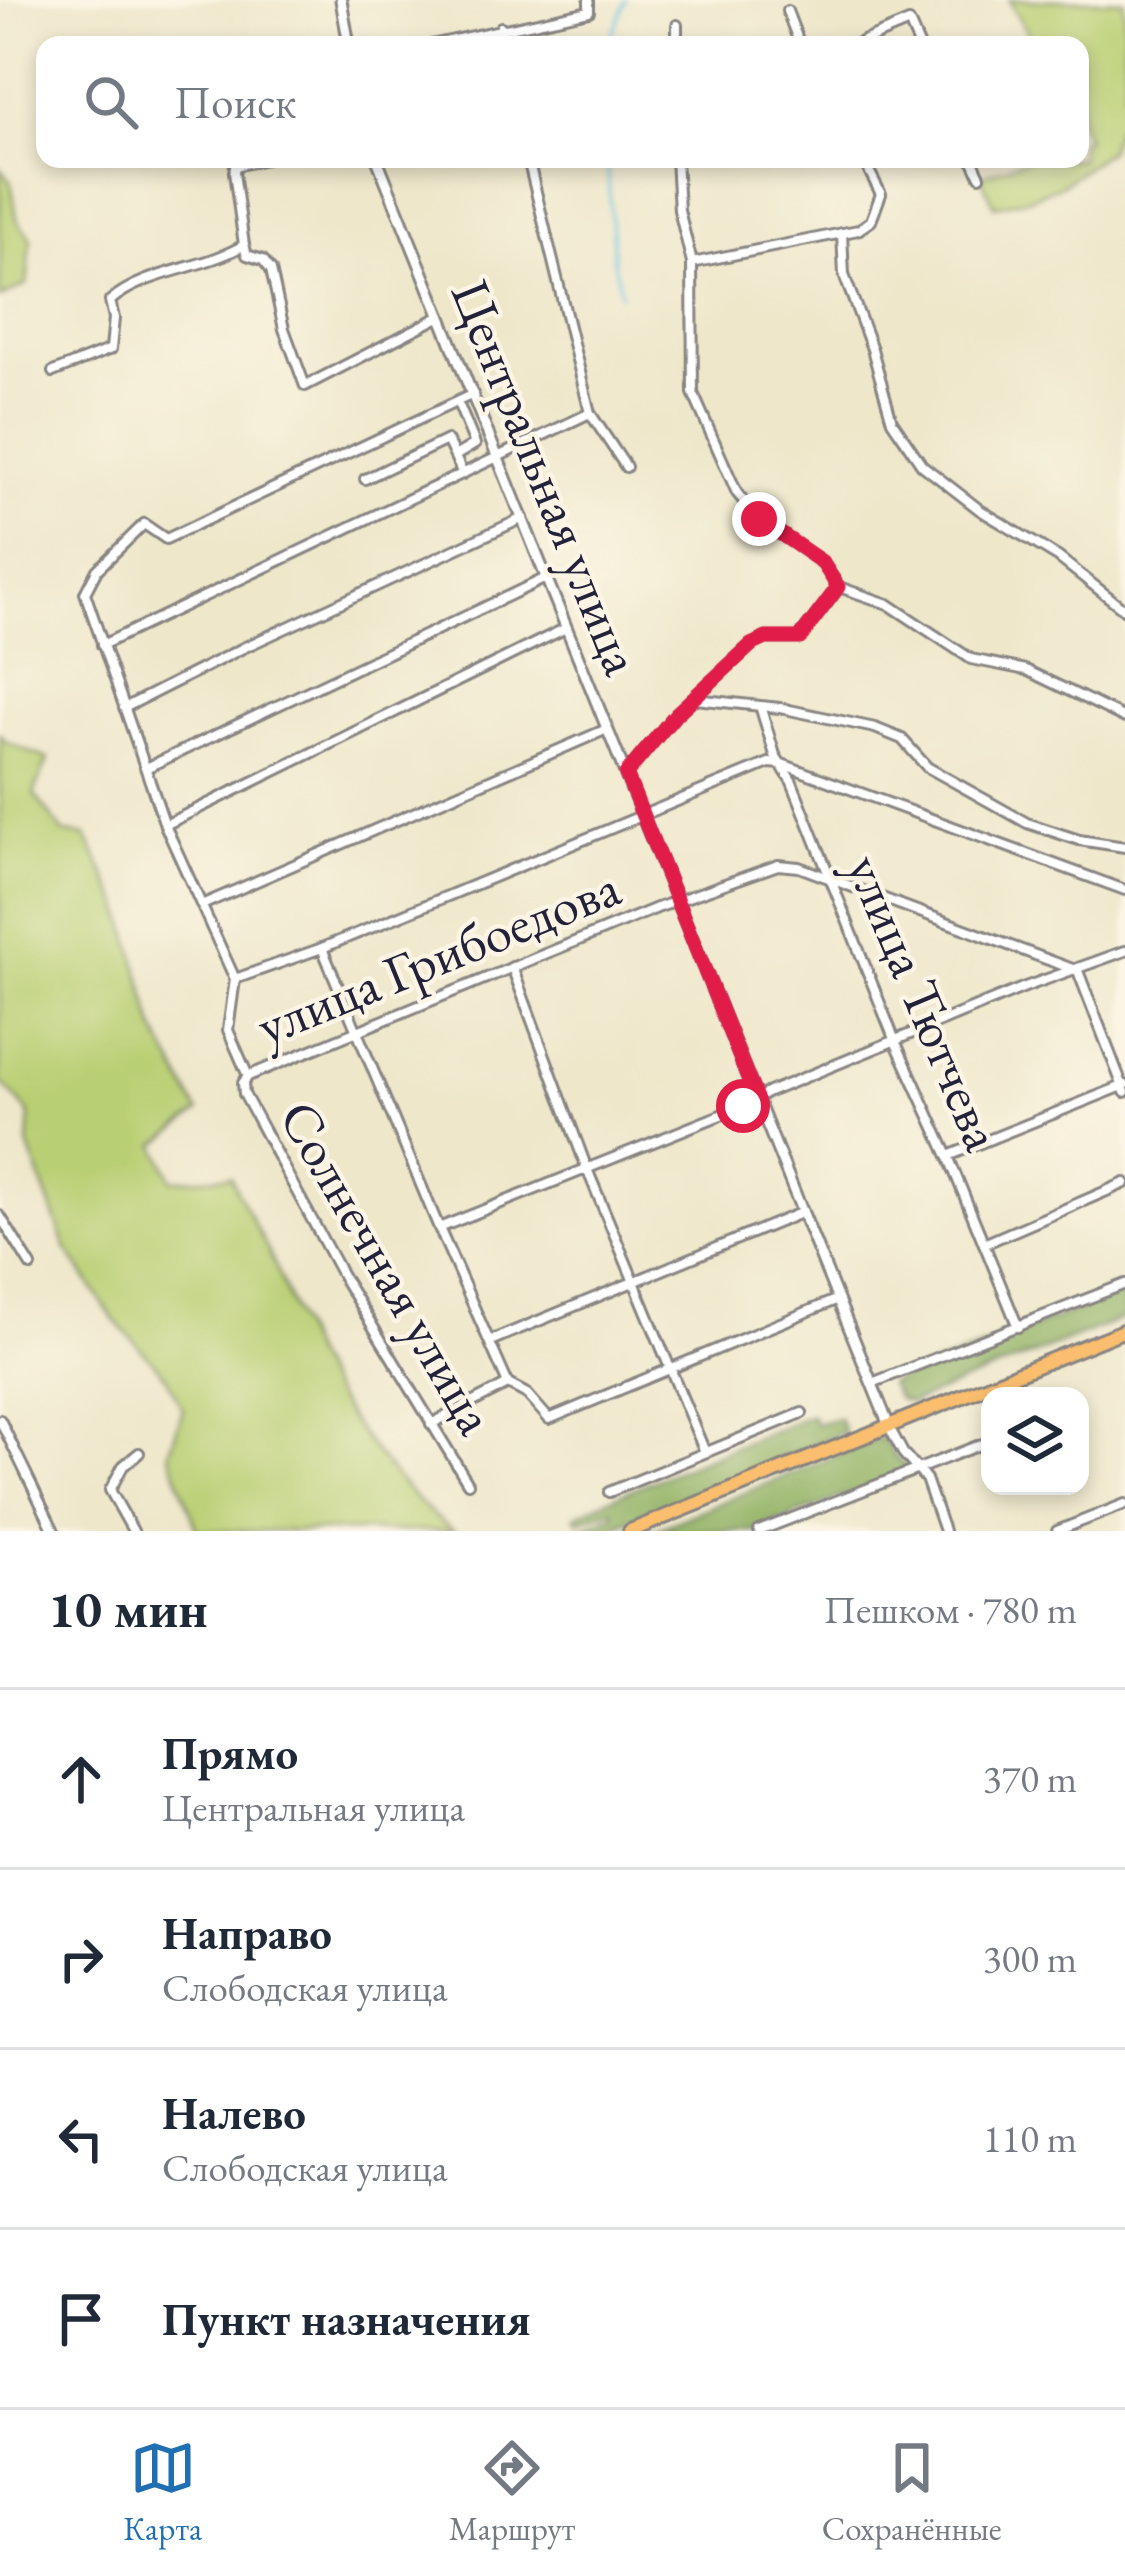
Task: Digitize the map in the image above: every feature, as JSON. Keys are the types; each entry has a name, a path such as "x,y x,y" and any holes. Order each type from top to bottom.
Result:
{"main road":[{"path":"630,1531 1125,1330"}],"street":[{"path":"341,0 347,36"},
{"path":"466,36 589,11 589,0"},
{"path":"787,10 797,36"},
{"path":"876,36 909,22 915,36"},
{"path":"676,36 677,26"},
{"path":"501,27 503,36"},
{"path":"235,168 247,255 262,260 271,270 284,329 304,386 441,316"},
{"name":"Центральная улица","path":"380,168 889,1426"},
{"path":"530,168 590,412 626,467"},
{"path":"677,168 679,209 692,263 693,393 728,480 759,519 822,562 838,587 888,604 971,658 1026,670 1125,718"},
{"path":"692,263 858,230 871,220 881,194 867,168"},
{"path":"976,168 980,176"},
{"path":"842,233 844,275 892,421 922,465 980,510 1058,557 1125,610"},
{"path":"53,372 111,349 114,318 110,301 124,288 225,256 244,245"},
{"path":"473,394 166,539 144,524 87,586 86,603 146,768 546,578"},
{"path":"454,456 475,444 460,408"},
{"path":"102,644 590,412"},
{"path":"365,479 447,440 464,474"},
{"path":"124,708 523,518"},
{"path":"626,774 693,699 751,645 766,638 800,638 838,587"},
{"path":"165,824 566,628"},
{"path":"693,699 780,708 875,728 902,739 927,767 1027,824 1078,840 1125,847"},
{"name":"улица Тютчева","path":"761,709 775,755 1018,1327"},
{"path":"205,904 607,729"},
{"path":"236,979 769,764 782,764 1125,890"},
{"name":"Солнечная улица","path":"146,768 186,876 205,904 236,979 229,1030 248,1076 244,1094 368,1320 468,1483"},
{"name":"улица Грибоедова","path":"248,1076 768,867 800,867 1078,971"},
{"path":"322,948 508,1384 526,1394 549,1419 838,1299"},
{"path":"439,1228 1041,981 1125,951"},
{"path":"512,968 587,1169 705,1452"},
{"path":"948,1156 1124,1088 1078,971"},
{"path":"984,1244 1125,1184"},
{"path":"490,1341 802,1212"},
{"path":"0,1216 31,1265"},
{"path":"872,1383 1125,1284"},
{"path":"431,1424 508,1384"},
{"path":"609,1492 802,1413"},
{"path":"0,1420 54,1531"},
{"path":"889,1426 902,1453 926,1478 944,1531"},
{"path":"759,1531 981,1445"},
{"path":"133,1531 110,1490 123,1466 139,1453"},
{"path":"1057,1531 1125,1504"}],"green space":[{"path":"1009,0 1124,0 1125,106 1108,151 1089,165 1089,36 1029,36"},
{"path":"0,168 11,181 17,219 31,239 27,284 0,298"},
{"path":"1003,168 1085,168 1030,198 995,206 980,176"},
{"path":"0,734 6,742 48,759 34,794 64,833 86,836 121,906 155,1029 199,1112 156,1145 172,1180 231,1176 326,1382 376,1454 416,1499 454,1531 198,1531 169,1453 183,1410 166,1376 112,1317 66,1248 28,1144 30,1114 0,1081"},
{"path":"1125,1292 1125,1318 911,1403 898,1399 889,1383"},
{"path":"811,1415 815,1424 839,1418 844,1432 604,1531 583,1528 614,1515 613,1509 578,1521 575,1516 610,1498"},
{"path":"882,1437 911,1471 754,1531 651,1531"}],"waterway":[{"path":"612,36 626,0"},
{"path":"608,168 621,294"}],"route":[{"path":"743,1106 756,1098 626,774 676,714 751,645 766,638 800,638 838,587 822,562 759,519"}]}
